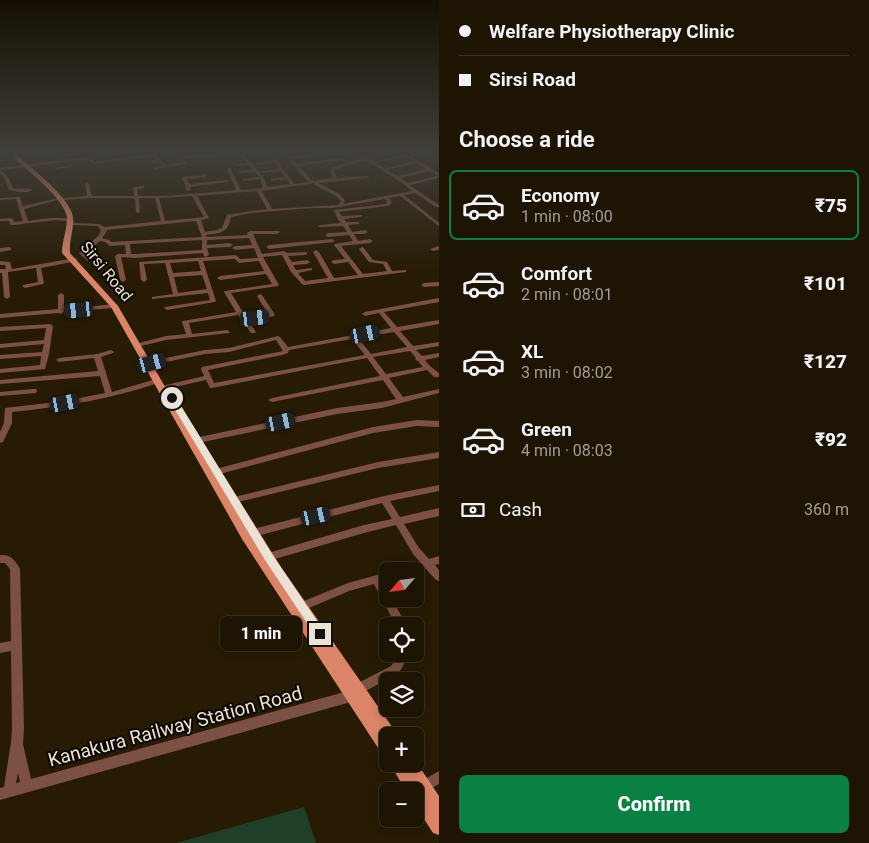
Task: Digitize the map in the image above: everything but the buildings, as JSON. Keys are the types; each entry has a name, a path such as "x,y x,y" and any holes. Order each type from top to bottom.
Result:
{"main road":[{"name":"Sirsi Road","path":"55,192 73,210 70,243 75,258 114,306 250,533 355,693 383,727"},
{"name":"Sirsi Road","path":"75,258 113,299 152,363 161,384 234,500 250,533 302,606 379,733"},
{"path":"403,772 439,827"},
{"path":"424,786 439,810"}],"street":[{"path":"89,192 90,197"},
{"path":"136,192 138,212"},
{"path":"166,192 168,197"},
{"path":"102,229 163,221 207,218 191,192"},
{"path":"22,208 62,199 90,197 157,198 223,192"},
{"path":"260,192 270,210"},
{"path":"333,192 343,201 339,206"},
{"path":"205,236 223,231 227,227 230,216 270,210 339,206 413,192"},
{"path":"417,192 438,206"},
{"path":"401,194 439,225"},
{"path":"357,243 336,213 338,210 386,205 390,203 386,197"},
{"path":"0,199 18,198 26,222"},
{"path":"157,198 163,221"},
{"path":"339,218 360,216"},
{"path":"120,218 122,226"},
{"path":"0,220 10,219 13,224 26,222 72,222 99,225 104,231 100,238 90,244 75,258"},
{"path":"167,308 213,301 204,273 205,236 198,219"},
{"path":"320,226 358,223"},
{"path":"246,226 254,246 276,285 227,292 253,332"},
{"path":"100,238 110,244 277,232"},
{"path":"328,235 365,232"},
{"path":"269,247 332,241"},
{"path":"361,276 336,245 370,241"},
{"path":"128,243 129,254"},
{"path":"123,280 118,256 129,254 140,256 254,246"},
{"path":"280,246 294,272 304,283 404,271"},
{"path":"0,250 9,249"},
{"path":"362,249 371,260 385,263 391,273"},
{"path":"316,252 332,280"},
{"path":"141,263 236,258 239,261 305,253"},
{"path":"140,256 144,280"},
{"path":"4,271 75,258 90,260"},
{"path":"334,262 349,260"},
{"path":"166,261 176,295"},
{"path":"290,264 307,262"},
{"path":"0,263 8,264 4,271 4,293"},
{"path":"26,286 41,284 38,266"},
{"path":"294,272 310,269"},
{"path":"220,278 268,272"},
{"path":"170,275 204,273"},
{"path":"424,285 439,284"},
{"path":"154,298 208,290"},
{"path":"61,295 61,312"},
{"path":"244,319 272,315 260,296"},
{"path":"365,314 439,300"},
{"path":"0,316 114,306"},
{"path":"380,311 418,359 438,377"},
{"path":"0,371 43,366 48,342 50,313"},
{"path":"190,336 185,322 239,313"},
{"path":"439,322 286,349 286,352 282,353 204,369 212,386 439,344"},
{"path":"48,342 2,346 4,329 50,326"},
{"path":"141,344 166,338 227,332"},
{"path":"354,337 401,400"},
{"path":"152,363 205,352 229,350 278,338 286,349"},
{"path":"59,360 97,356 111,352"},
{"path":"0,357 46,354"},
{"path":"97,356 109,395"},
{"path":"418,359 439,356"},
{"path":"272,400 428,368"},
{"path":"16,382 19,369"},
{"path":"0,382 103,373"},
{"path":"8,410 43,406 109,395 135,388 208,377"},
{"path":"0,394 33,391"},
{"path":"198,440 439,391"},
{"path":"0,440 8,410 10,393"},
{"path":"216,472 373,430 417,423 439,424"},
{"path":"234,500 378,465 439,455"},
{"path":"250,533 384,499 439,488"},
{"path":"384,499 416,551 439,576"},
{"path":"268,557 299,547 439,512"},
{"path":"0,558 12,561 15,569 17,742 27,786"},
{"path":"424,565 439,560"},
{"path":"302,606 348,587 379,579"},
{"path":"376,580 397,617"},
{"path":"0,648 16,645"},
{"name":"Kanakura Railway Station Road","path":"4,792 355,693 394,671 400,662"},
{"path":"4,792 17,742"},
{"path":"424,786 439,777"}],"green space":[{"path":"304,807 316,843 176,843"}],"route":[{"path":"172,398 268,557 320,634"}]}
